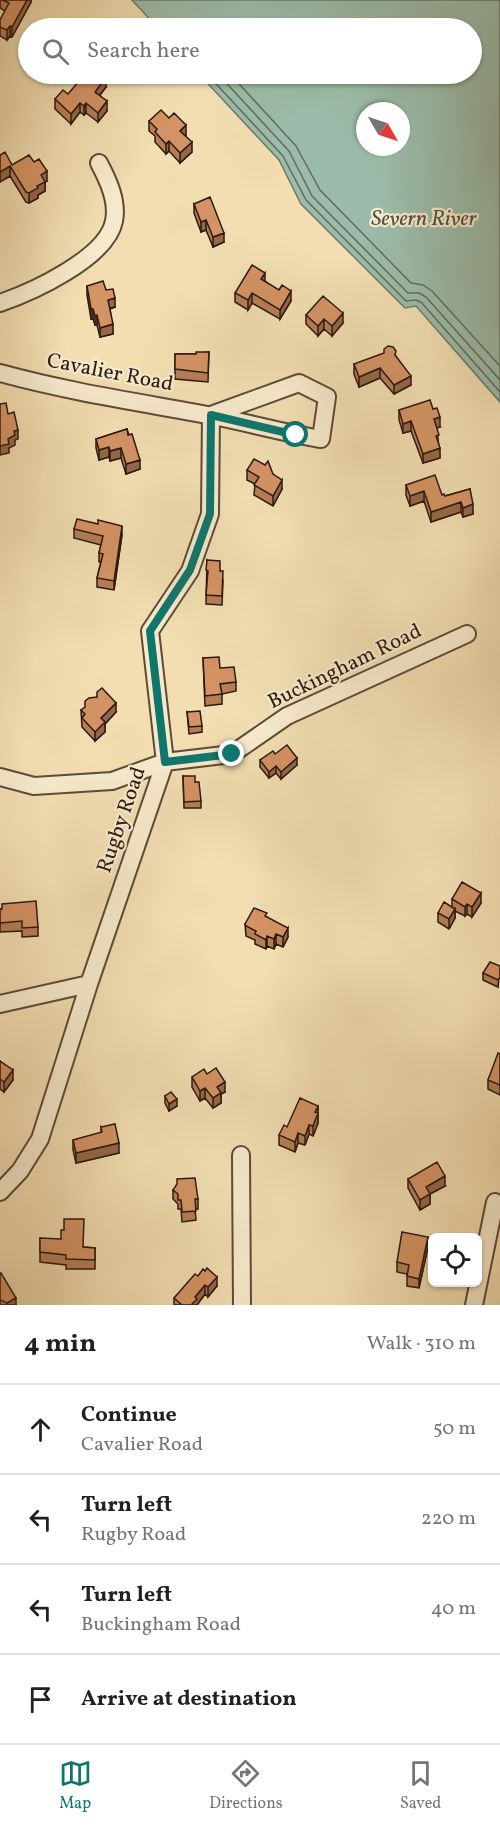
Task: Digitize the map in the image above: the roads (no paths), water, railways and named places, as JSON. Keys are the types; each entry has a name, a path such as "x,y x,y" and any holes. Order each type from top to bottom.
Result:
{"street":[{"path":"0,303 30,292 57,278 96,250 108,237 114,221 114,202 108,179 99,163"},
{"name":"Cavalier Road","path":"0,373 48,386 221,414 296,435 321,439 327,397 299,383 221,414"},
{"name":"Rugby Road","path":"0,1192 20,1171 40,1139 89,984 165,762 150,631 190,570 210,514 221,414"},
{"name":"Buckingham Road","path":"0,777 34,786 112,781 165,762 232,754 287,716 467,634"},
{"path":"0,1004 89,984"},
{"path":"241,1155 242,1305"},
{"path":"474,1305 495,1202"}],"water":[{"name":"Severn River","path":"132,0 500,0 500,402 416,306 405,308 301,204 279,160 208,84 482,84 482,18 149,18"}]}
